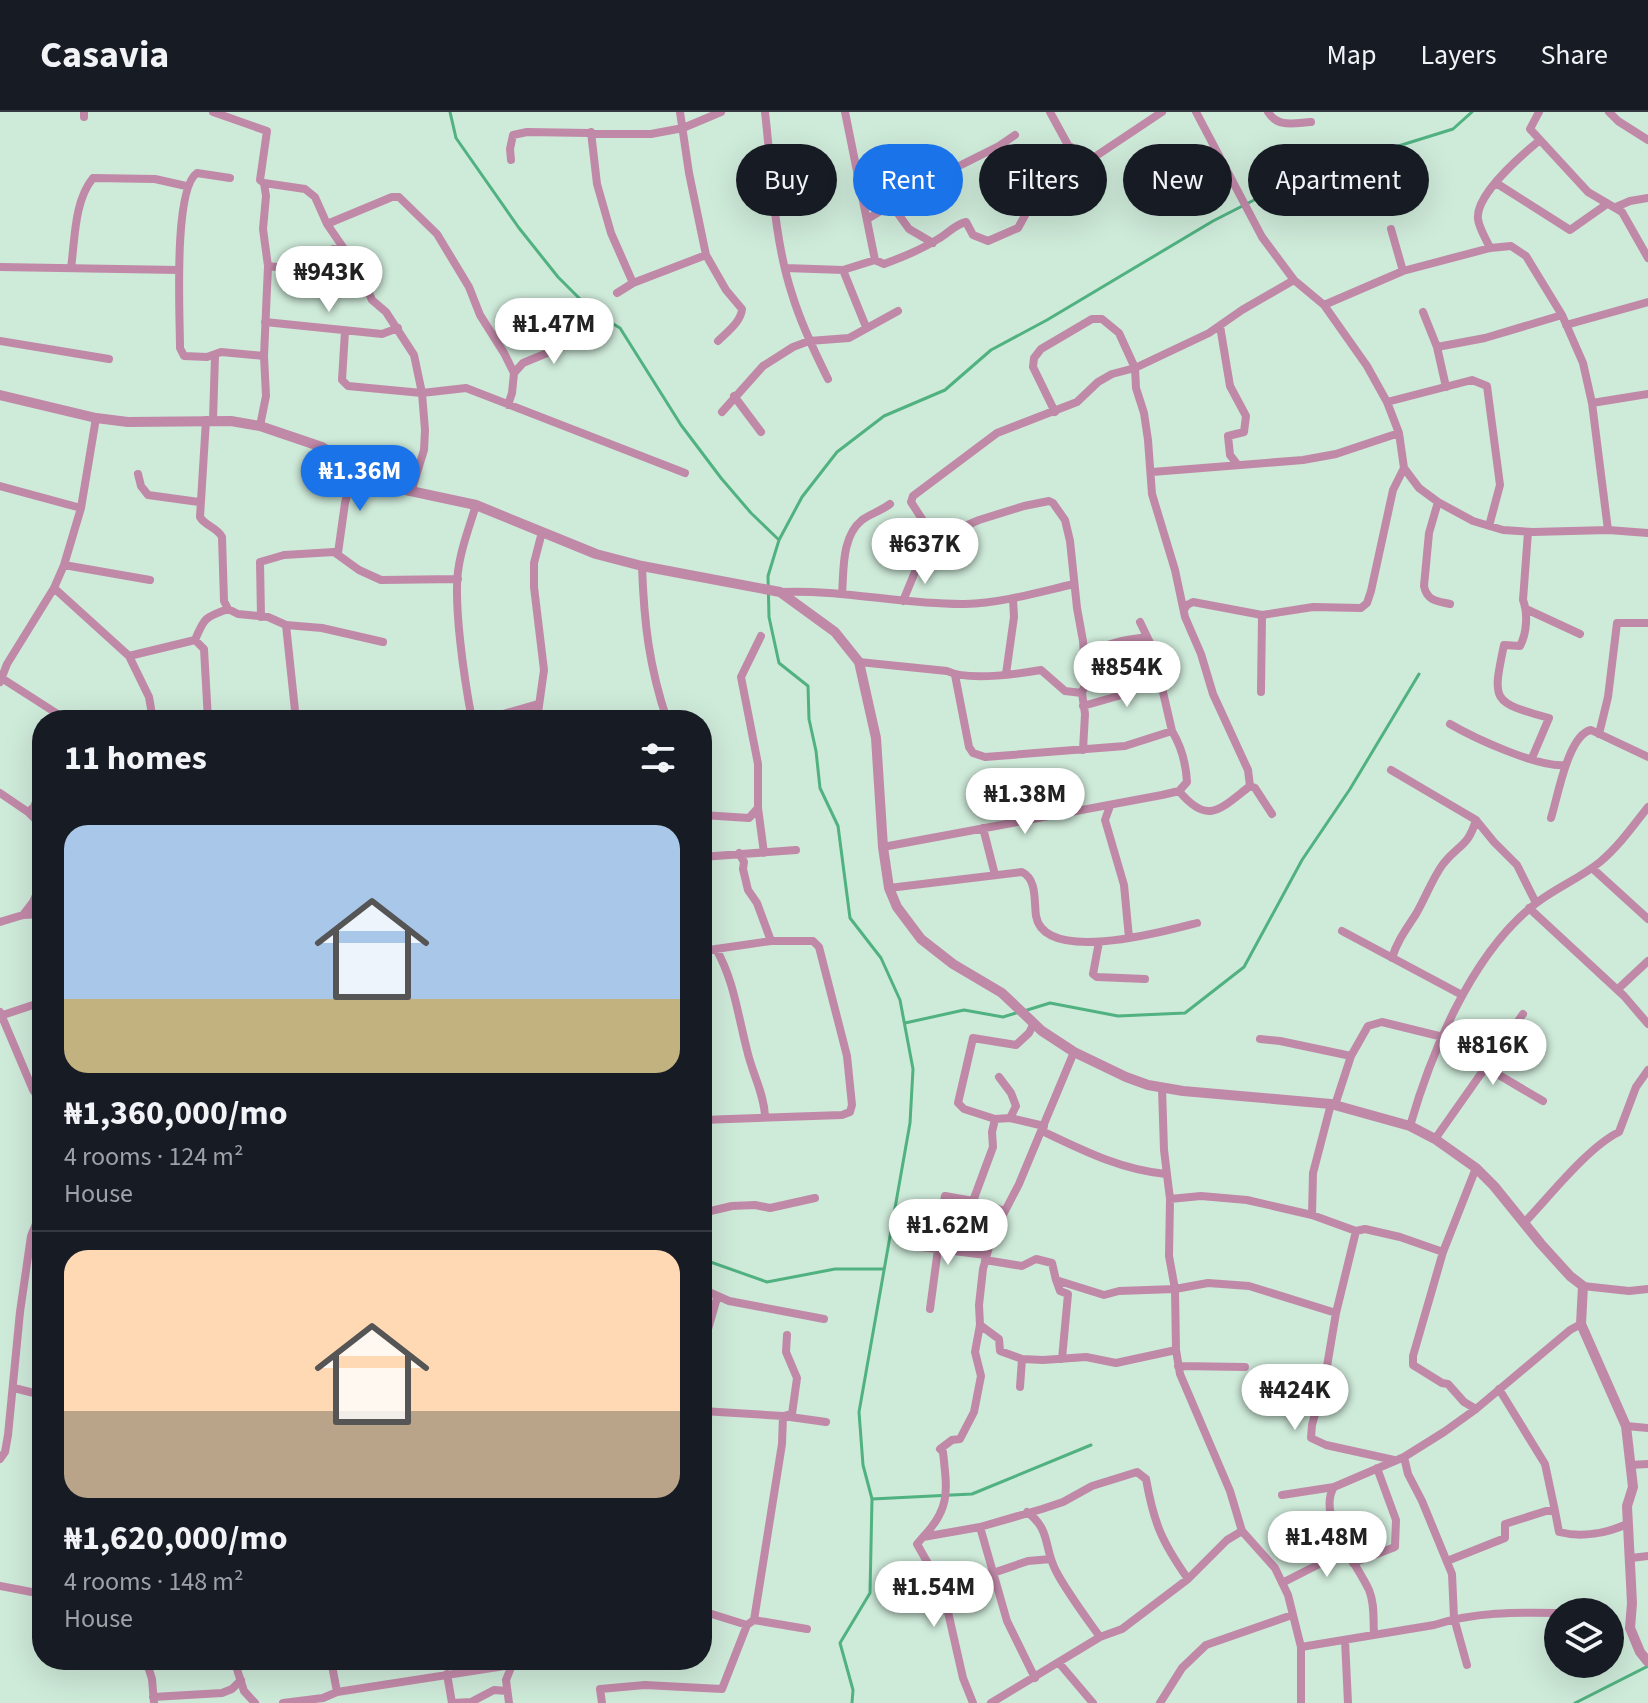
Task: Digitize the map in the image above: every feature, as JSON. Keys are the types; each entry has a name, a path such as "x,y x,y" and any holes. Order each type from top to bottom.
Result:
{"street":[{"path":"213,112 267,131 260,180 310,192 343,250 358,269 372,300 386,312 414,355 422,393 424,450 411,492"},
{"path":"680,112 706,255 726,290 742,309 742,316 718,341"},
{"path":"511,160 513,135 527,132 651,134 683,128 721,112"},
{"path":"765,112 775,212 785,268 809,341 828,379"},
{"path":"845,112 869,218 875,260"},
{"path":"1050,112 1067,144"},
{"path":"1107,149 1162,112"},
{"path":"1196,112 1262,237 1294,280 1324,305 1345,332 1387,402 1399,433 1404,468 1419,488 1473,521 1503,530 1648,533"},
{"path":"1268,112 1273,120 1283,124 1311,122"},
{"path":"1539,112 1530,129 1588,192 1627,217 1648,258"},
{"path":"1609,112 1648,140"},
{"path":"591,132 597,184 611,233 633,283"},
{"path":"963,164 1015,135"},
{"path":"1490,248 1478,221 1478,211 1496,183 1540,140"},
{"path":"230,178 197,173 191,176 186,186 179,270 181,354 215,356 221,352 264,356"},
{"path":"71,268 77,219 93,178 155,179 186,186"},
{"path":"260,426 266,396 264,356 268,266 263,229 264,183"},
{"path":"1496,183 1570,230 1612,206 1648,198"},
{"path":"327,224 392,197 399,197 437,234 514,373 508,405"},
{"path":"898,216 902,223 933,243"},
{"path":"785,268 843,270 875,260 884,264 933,243 961,222 966,222 973,235 988,241 1018,228 1026,216"},
{"path":"1391,229 1403,271"},
{"path":"1324,305 1403,271 1490,248 1511,246 1526,256 1564,320 1583,363 1592,403 1608,530"},
{"path":"268,266 300,270 333,249 343,250"},
{"path":"617,293 633,283 706,255"},
{"path":"0,267 179,270"},
{"path":"843,270 866,327"},
{"path":"935,539 911,502 913,496 997,433 1077,402 1098,382 1112,374 1135,368 1220,326 1294,280"},
{"path":"1437,347 1648,302"},
{"path":"722,412 763,366 809,341 849,338 898,311"},
{"path":"1423,312 1437,347 1446,387"},
{"path":"1055,412 1033,367 1034,358 1041,349 1092,319 1102,319 1119,333 1135,368 1152,472 1152,494 1184,610 1213,694 1248,770 1250,786"},
{"path":"265,322 382,334 398,328"},
{"path":"1220,326 1230,386 1246,416 1244,432 1228,436 1230,455 1237,464"},
{"path":"345,331 342,380 345,385 422,393 466,388 685,473"},
{"path":"514,373 523,363 581,339"},
{"path":"0,341 109,359"},
{"path":"215,356 199,502 203,522 219,531 222,537 224,601 228,609 286,625 322,628 383,642"},
{"path":"1387,402 1472,380 1487,386 1500,485 1489,526"},
{"path":"1592,403 1648,394"},
{"path":"0,395 96,418 128,422 210,420 260,426 322,447 387,486 476,505 596,554 763,590 967,604 1013,599 1074,584"},
{"path":"734,396 761,432"},
{"path":"51,710 1,679 64,565 81,508 96,418"},
{"path":"1152,472 1303,460 1336,454 1399,433"},
{"path":"338,553 354,468"},
{"path":"1184,610 1193,602 1262,615 1313,607 1361,608 1367,603 1393,490 1404,468"},
{"path":"138,474 141,486 148,495 199,502"},
{"path":"0,486 81,508"},
{"path":"903,601 924,550 935,539 979,520 1049,501 1065,520 1084,656 1083,750"},
{"path":"1438,502 1429,533 1424,586 1432,600 1450,604"},
{"path":"842,594 846,548 852,532 861,521 890,504"},
{"path":"470,710 458,565 476,505"},
{"path":"538,710 544,670 534,563 542,532"},
{"path":"1528,532 1523,600 1526,609 1524,639 1520,646 1504,645 1496,688 1505,703 1549,718 1532,758"},
{"path":"261,617 260,562 308,552 338,553 359,570 381,580 458,579"},
{"path":"64,565 150,580"},
{"path":"642,566 643,615 653,678 664,710"},
{"path":"54,588 129,656 149,697 151,710"},
{"path":"780,592 835,632 859,662 876,738 883,847 889,888 897,907 921,939 953,964 1002,993 1042,1031 1074,1052 1126,1077 1162,1088 1333,1105 1410,1126 1435,1139 1476,1168 1570,1276 1583,1286 1629,1291 1648,1289"},
{"path":"1006,674 1014,617 1013,599"},
{"path":"195,640 208,616 228,609"},
{"path":"1526,609 1580,634"},
{"path":"1261,692 1262,615"},
{"path":"883,847 1179,791 1187,782 1186,772 1178,741 1172,731 1153,649 1140,622"},
{"path":"1599,734 1608,697 1617,623 1648,623"},
{"path":"286,625 295,710"},
{"path":"761,636 741,677 758,764 758,808 764,853"},
{"path":"1084,656 1099,646 1147,637"},
{"path":"129,656 195,640"},
{"path":"195,640 204,649 207,710"},
{"path":"859,662 947,671 955,675 1041,670 1065,691 1082,693"},
{"path":"955,675 969,747 973,753 985,757 1125,746 1172,731"},
{"path":"1083,706 1118,696 1129,687 1159,675"},
{"path":"517,710 538,704"},
{"path":"1450,724 1474,738 1553,766 1565,765"},
{"path":"1551,818 1565,765 1581,734 1591,730 1648,757"},
{"path":"1391,770 1476,820 1517,865 1533,906 1618,989 1648,1024"},
{"path":"1179,791 1197,810 1211,811 1229,803 1250,786"},
{"path":"1250,786 1255,788 1272,814"},
{"path":"0,793 32,816"},
{"path":"1110,806 1105,820 1124,885 1129,938"},
{"path":"1410,1126 1462,995 1509,927 1533,906 1592,868 1623,840 1648,807"},
{"path":"712,816 749,818 758,808"},
{"path":"28,812 32,809"},
{"path":"1392,958 1432,880 1446,860 1469,841 1476,820"},
{"path":"983,828 995,875"},
{"path":"712,856 796,850"},
{"path":"739,853 744,862 748,890 757,903 771,941"},
{"path":"1592,868 1648,919"},
{"path":"889,888 1022,872 1028,875 1032,884 1041,929 1061,939 1099,942 1147,936 1197,923"},
{"path":"23,915 32,899"},
{"path":"0,922 32,915"},
{"path":"1342,931 1462,995"},
{"path":"712,950 771,941 813,941 819,947 847,1056 852,1105 850,1112 842,1115 712,1119"},
{"path":"1099,942 1093,974 1097,977 1145,979"},
{"path":"716,949 724,962 734,993 765,1116"},
{"path":"1618,989 1648,961"},
{"path":"32,1005 0,1014 32,1088"},
{"path":"1435,1139 1523,1014"},
{"path":"1312,1215 1313,1173 1333,1105 1351,1056 1365,1029 1382,1022 1443,1037"},
{"path":"1034,1023 1029,1033 1016,1045 973,1038 958,1103 964,1109 995,1119 1010,1118 1043,1129 1097,1157 1142,1172 1166,1174"},
{"path":"1260,1039 1351,1056"},
{"path":"973,1703 963,1678 943,1590 917,1544 939,1521 946,1501 943,1452 940,1449 952,1440 960,1439 974,1412 981,1376 975,1352 980,1325 979,1305 992,1236 1043,1129 1074,1052"},
{"path":"1487,1068 1543,1101"},
{"path":"1524,1223 1584,1160 1619,1132 1636,1087 1648,1070"},
{"path":"999,1077 1016,1106 1010,1118"},
{"path":"1162,1088 1170,1199 1169,1256 1175,1289 1178,1366 1230,1491 1242,1531 1275,1568 1282,1583 1301,1647 1301,1703"},
{"path":"973,1201 993,1147 995,1119"},
{"path":"1476,1168 1443,1252 1414,1349 1413,1365 1448,1384 1464,1402 1476,1409"},
{"path":"930,1309 945,1196 1005,1211"},
{"path":"1170,1199 1201,1196 1247,1200 1443,1252"},
{"path":"712,1211 732,1206 770,1208 815,1198"},
{"path":"1356,1231 1311,1438 1326,1445 1399,1459 1454,1582 1454,1618 1467,1665"},
{"path":"913,1246 1022,1266 1036,1259 1052,1263 1060,1291 1068,1294 1062,1359"},
{"path":"0,1459 5,1452 8,1435 20,1312 32,1256"},
{"path":"1056,1280 1097,1295 1175,1289 1208,1283 1249,1286 1336,1313"},
{"path":"1583,1286 1581,1324 1626,1426 1633,1487 1627,1506 1631,1558 1630,1628 1648,1662"},
{"path":"712,1295 824,1319"},
{"path":"712,1315 717,1298"},
{"path":"1282,1495 1334,1487 1399,1459 1476,1409 1581,1324"},
{"path":"980,1325 999,1339 1000,1351 1022,1359 1086,1357 1116,1363 1176,1350"},
{"path":"783,1416 792,1414 797,1378 786,1352 787,1335"},
{"path":"1020,1387 1022,1359"},
{"path":"1178,1366 1245,1367"},
{"path":"14,1388 32,1392"},
{"path":"1499,1389 1545,1464 1559,1532 1609,1532 1627,1524"},
{"path":"712,1412 826,1422"},
{"path":"602,1703 600,1689 688,1685 722,1689 750,1622 782,1444 783,1416"},
{"path":"1626,1426 1648,1428"},
{"path":"1630,1465 1648,1464"},
{"path":"1353,1563 1395,1547 1396,1520 1377,1468"},
{"path":"923,1537 980,1527 1042,1509 1092,1486 1137,1472 1146,1479 1149,1504 1163,1544 1188,1579"},
{"path":"1334,1487 1328,1502 1343,1545 1370,1593 1374,1634"},
{"path":"1038,1520 1042,1509"},
{"path":"1447,1561 1505,1538 1505,1524 1555,1511"},
{"path":"1027,1512 1038,1520 1058,1575 1100,1637"},
{"path":"980,1527 1007,1621 1035,1678"},
{"path":"991,1703 1100,1637 1122,1629 1188,1579 1227,1540 1242,1531"},
{"path":"1282,1583 1327,1561 1339,1553 1343,1545"},
{"path":"1631,1558 1648,1556"},
{"path":"943,1590 1028,1561 1051,1559"},
{"path":"0,1586 32,1592"},
{"path":"1301,1647 1434,1625 1454,1618 1517,1611 1544,1612"},
{"path":"712,1613 807,1629"},
{"path":"1160,1703 1182,1668 1206,1645 1292,1615"},
{"path":"1345,1640 1348,1703"},
{"path":"1059,1663 1093,1703"},
{"path":"149,1670 153,1700 222,1693 241,1680"},
{"path":"238,1670 244,1691 254,1703"},
{"path":"333,1670 337,1692"},
{"path":"283,1703 470,1670"},
{"path":"509,1703 506,1680 512,1670"},
{"path":"447,1674 453,1703 471,1702 494,1690 507,1691"}],"waterway":[{"path":"450,112 456,138 519,228 558,277 593,312 620,328 681,425 721,478 778,539"},
{"path":"852,1703 853,1690 840,1643 870,1593 872,1499 863,1465 859,1412 910,1123 913,1069 900,1000 881,958 850,918 838,826 820,788 809,719 808,686 779,663 769,617 768,576 779,540 802,497 837,452 884,416 945,390 991,350 1213,221 1260,197 1327,179 1392,148 1453,129 1472,112"},
{"path":"1024,1011 1050,1003 1118,1016 1185,1013 1244,967 1302,860 1350,789 1419,674"},
{"path":"905,1023 964,1010 1003,1017 1016,1013"},
{"path":"712,1263 767,1282 835,1269 884,1269"},
{"path":"872,1499 972,1494 1091,1445"},
{"path":"1575,1703 1648,1666"}]}
